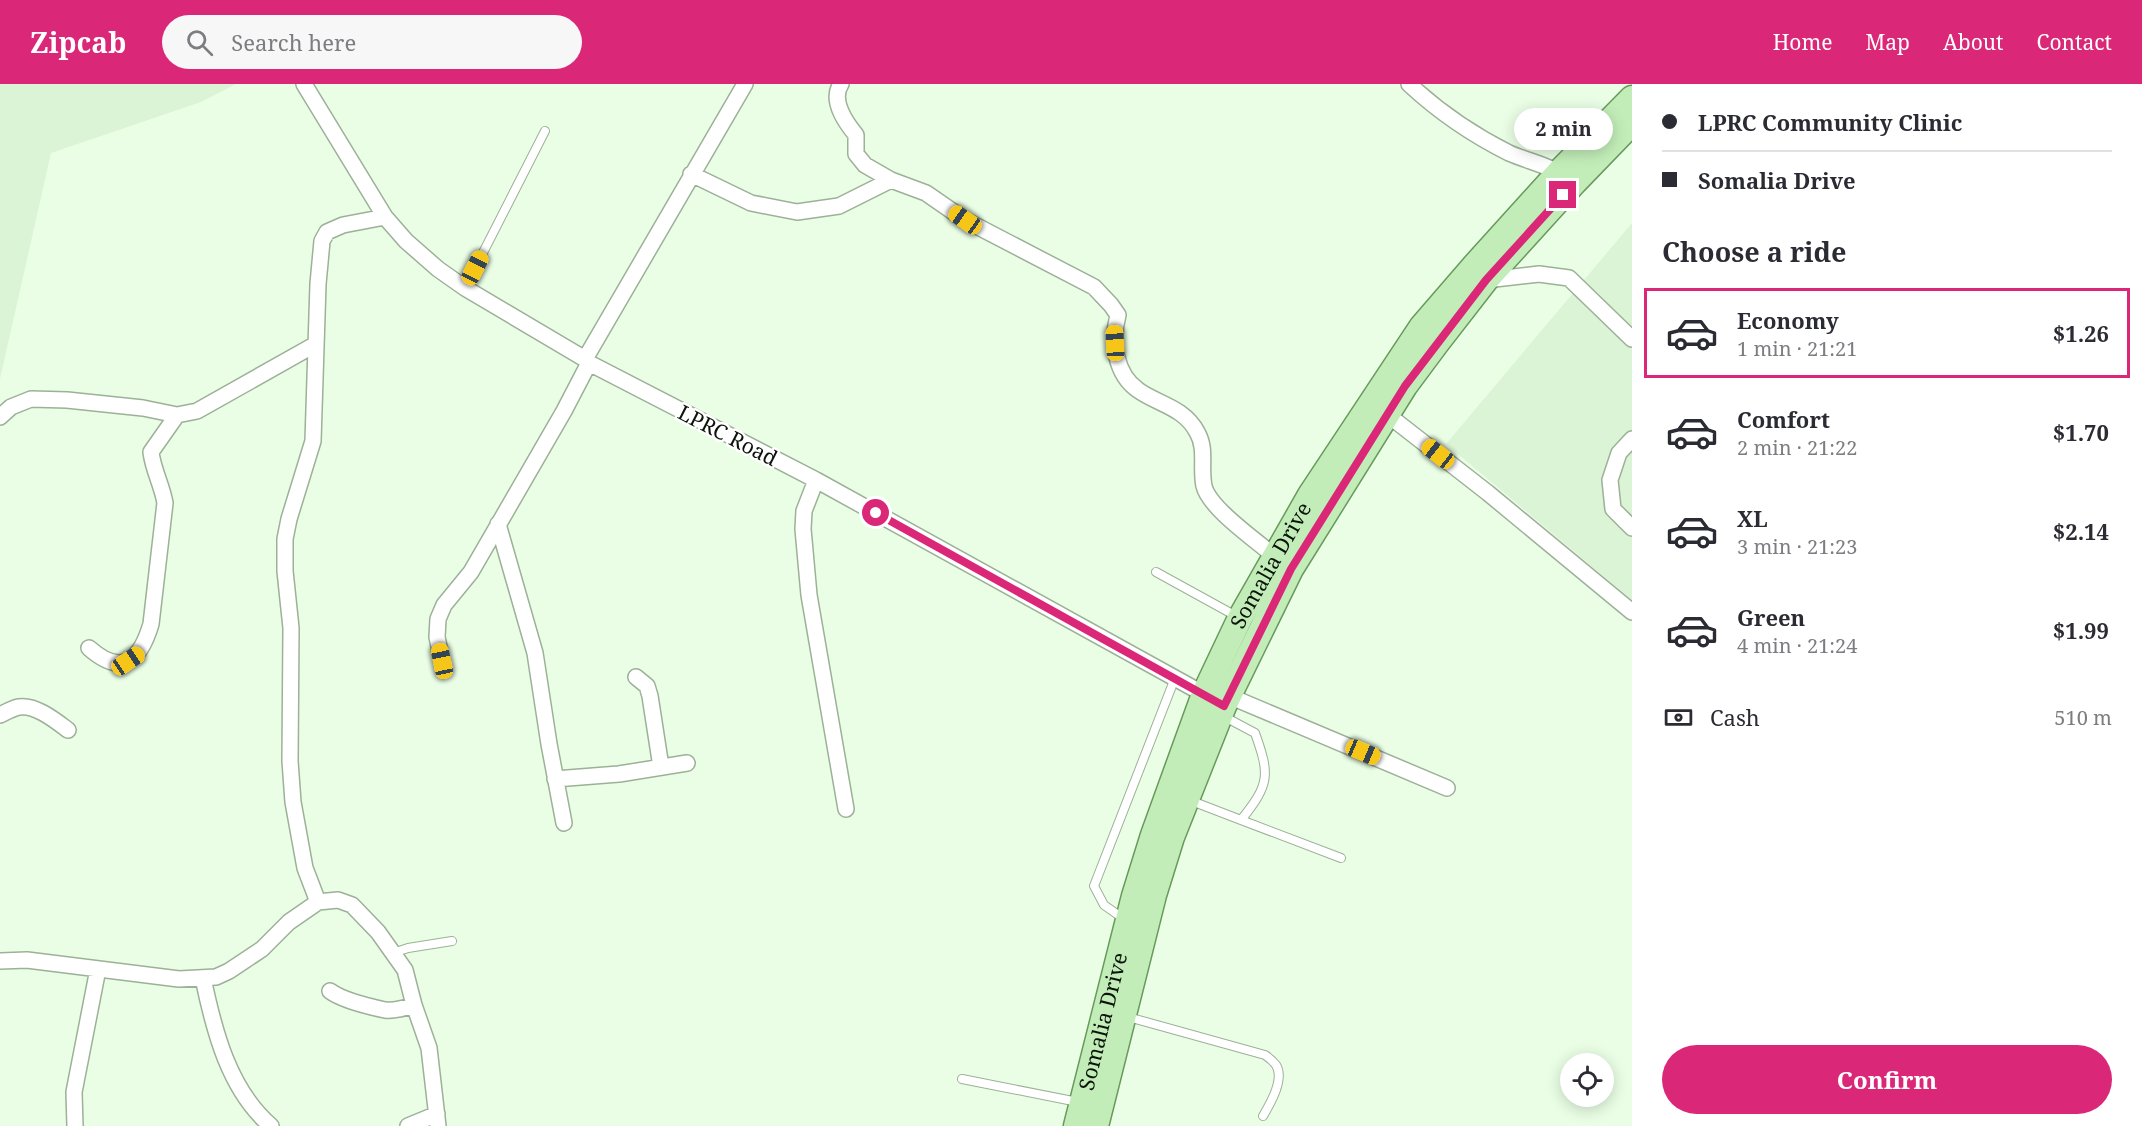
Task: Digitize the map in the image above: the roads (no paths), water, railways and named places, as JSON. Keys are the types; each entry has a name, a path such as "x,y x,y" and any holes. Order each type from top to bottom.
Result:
{"main road":[{"name":"Somalia Drive","path":"1096,1126 1154,895 1172,837 1220,703 1240,618 1310,495 1422,326 1476,277 1567,177 1632,98"},
{"name":"Somalia Drive","path":"1567,177 1632,123"},
{"name":"Somalia Drive","path":"1076,1126 1128,922 1153,835 1291,569 1329,505 1476,277"}],"street":[{"name":"LPRC Road","path":"304,84 385,217 406,241 438,269 465,288 587,361 816,480 1220,703 1447,788"},
{"path":"442,661 437,637 438,619 444,605 471,572 564,411 587,361 691,174 745,84"},
{"path":"841,84 838,88 840,110 856,135 856,154 865,165 891,180 926,193 965,220 1094,287 1111,304 1118,315 1114,329 1116,358 1128,380 1138,390 1166,403 1182,414 1197,431 1204,453 1202,472 1204,488 1212,503 1274,556"},
{"path":"1409,84 1478,136 1511,154 1567,177"},
{"path":"691,174 751,204 797,212 839,206 891,180"},
{"path":"318,902 305,868 293,801 290,761 291,628 285,571 285,539 313,441 320,259 325,235 344,225 385,217"},
{"path":"1476,277 1539,274 1569,278 1632,339"},
{"path":"0,417 11,407 31,399 67,400 142,408 177,415 197,411 316,344"},
{"path":"89,648 102,659 114,663 128,661 139,654 146,643 151,624 165,503 162,487 153,469 151,452 177,415"},
{"path":"1389,415 1632,612"},
{"path":"1632,439 1619,453 1610,480 1613,509 1632,528"},
{"path":"816,480 804,511 803,530 808,595 846,809"},
{"path":"498,524 535,653 564,823"},
{"path":"636,676 647,686 650,696 661,767"},
{"path":"0,715 20,706 33,709 68,730"},
{"path":"555,779 620,774 687,763"},
{"path":"0,960 27,960 179,979 216,977 262,949 289,922 318,902 338,900 352,905 378,932 405,970 429,1048 437,1120 408,1126"},
{"path":"75,1126 74,1092 98,969"},
{"path":"203,978 218,1042 249,1105 271,1126"},
{"path":"330,991 344,998 387,1010 404,1009 414,1005"}],"lane":[{"path":"465,288 545,131"},
{"path":"1155,572 1240,618"},
{"path":"1128,922 1104,905 1094,886 1175,678"},
{"path":"1220,703 1255,733 1264,757 1266,778 1254,804 1241,820"},
{"path":"1187,799 1341,858"},
{"path":"393,953 408,948 452,941"},
{"path":"1123,1016 1265,1054 1276,1065 1279,1076 1270,1104 1263,1116"},
{"path":"962,1079 1082,1103"}]}
